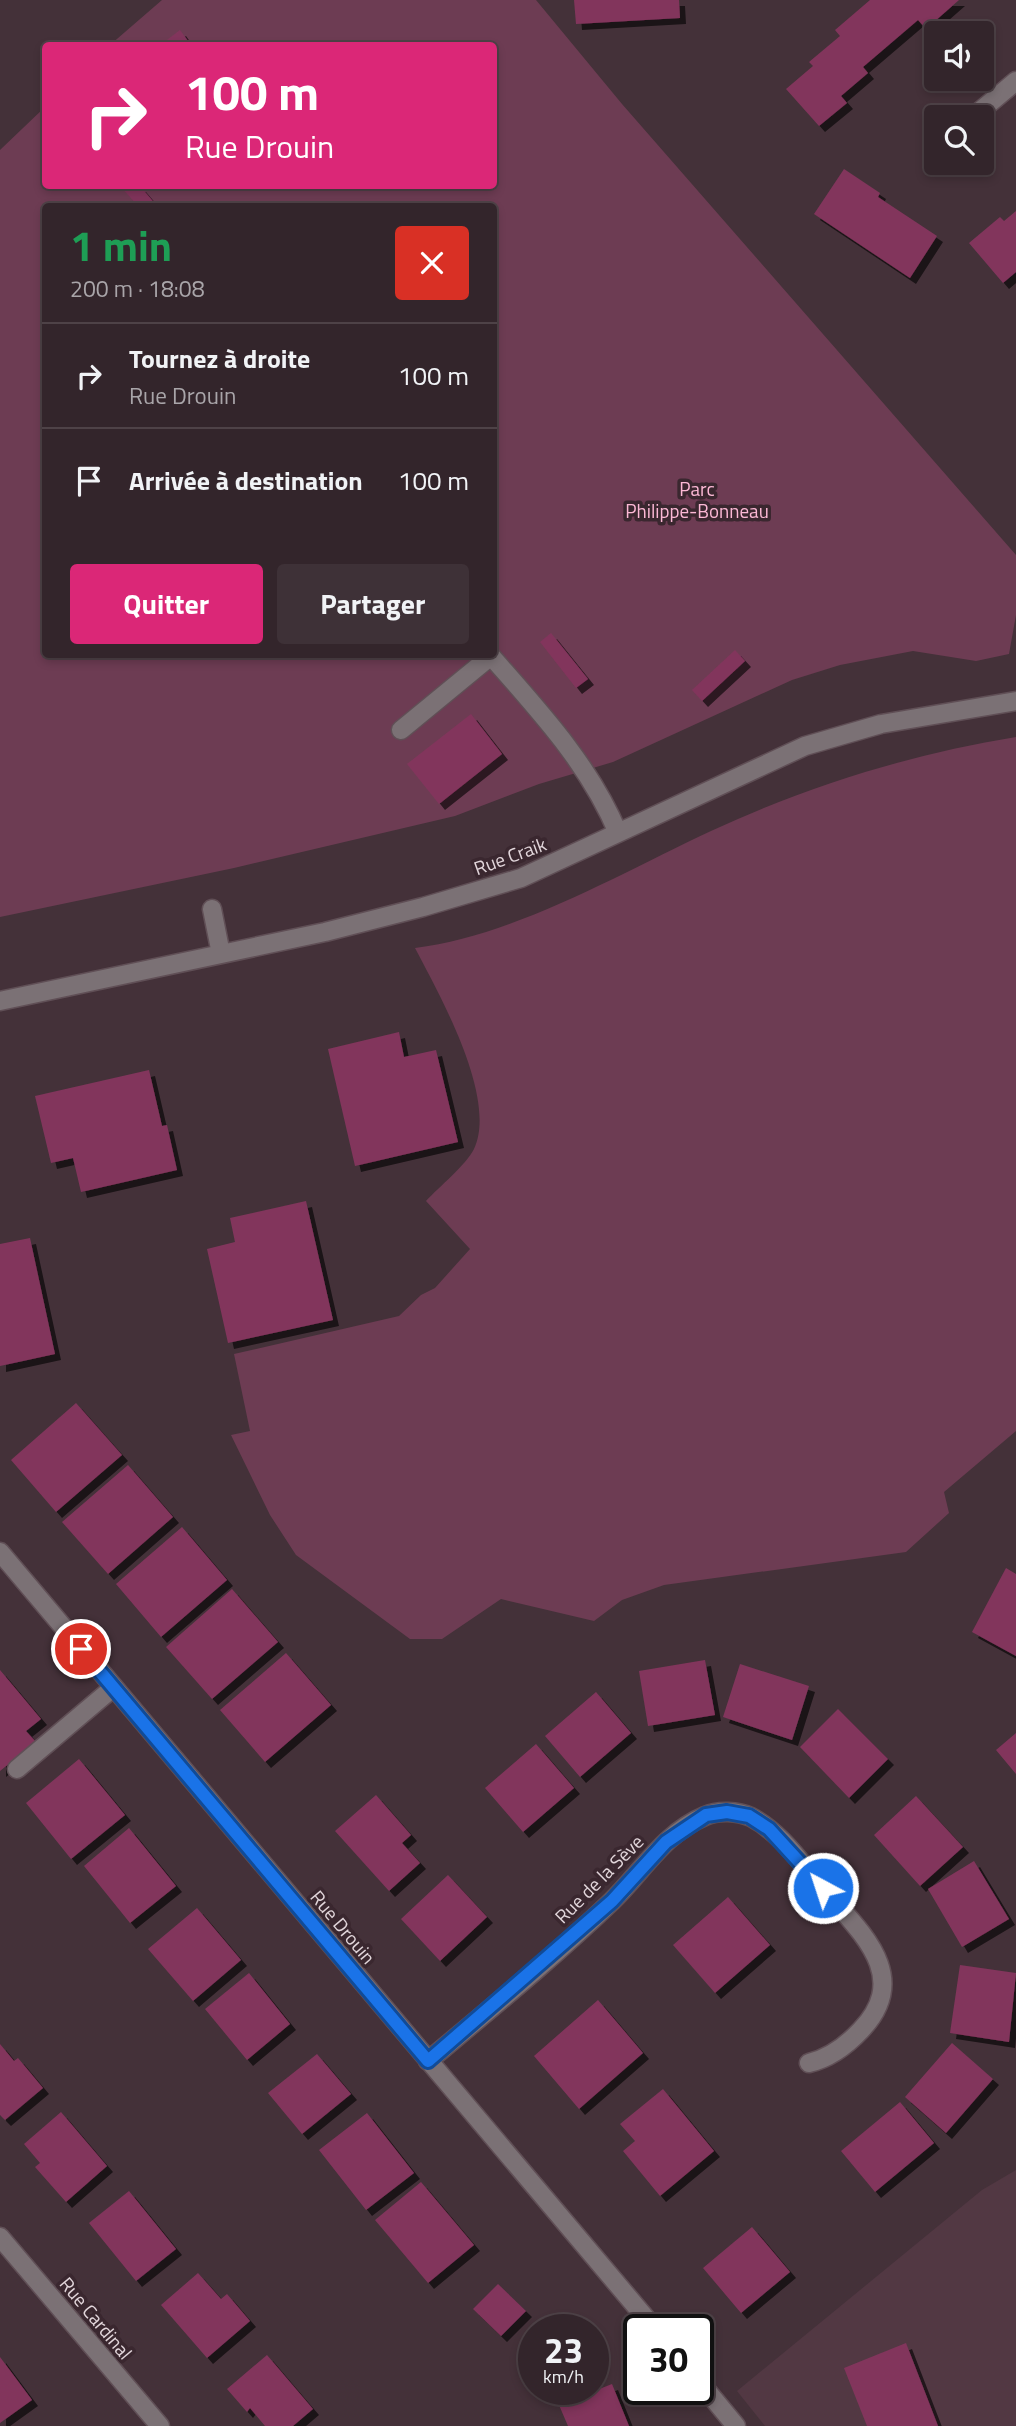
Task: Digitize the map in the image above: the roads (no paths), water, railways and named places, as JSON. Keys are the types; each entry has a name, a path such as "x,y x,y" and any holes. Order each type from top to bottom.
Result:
{"street":[{"path":"988,105 1016,81"},
{"path":"401,730 487,658"},
{"path":"494,658 570,748 600,792 618,833"},
{"name":"Rue Craik","path":"0,1001 373,921 521,878 805,746 881,723 1016,701"},
{"path":"212,909 221,954"},
{"name":"Rue Drouin","path":"0,1552 642,2314"},
{"path":"17,1769 114,1688"},
{"name":"Rue de la Sève","path":"428,2061 612,1901 666,1842 706,1815 727,1812 749,1816 769,1829 793,1853 868,1942 883,1975 882,1995 877,2011 867,2024 834,2053 809,2063"},
{"name":"Rue Cardinal","path":"0,2237 160,2426"},
{"path":"714,2399 736,2426"}],"park label":[{"name":"Parc Philippe-Bonneau","path":"697,500"}]}
